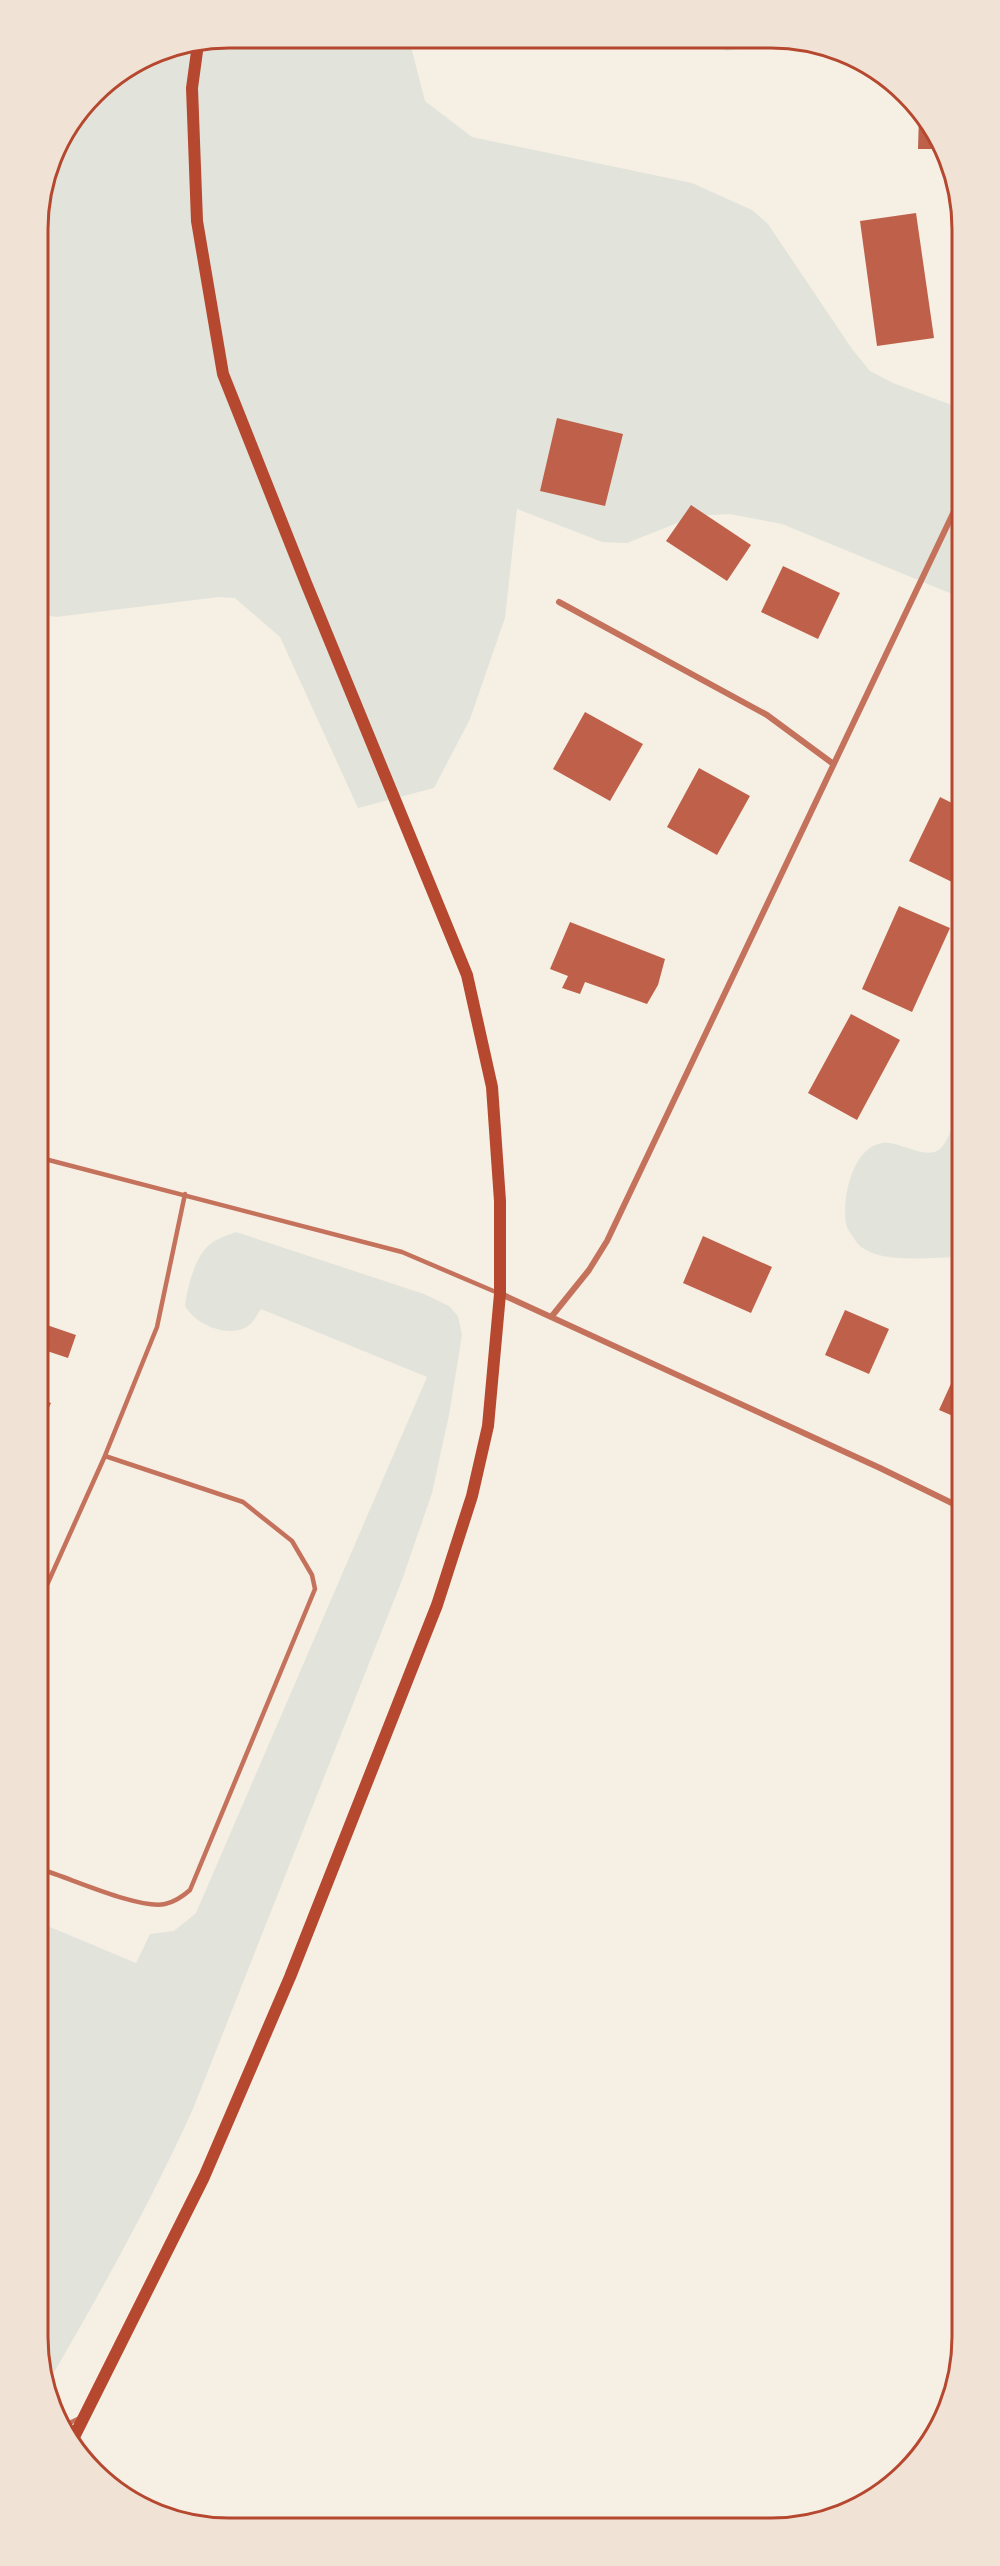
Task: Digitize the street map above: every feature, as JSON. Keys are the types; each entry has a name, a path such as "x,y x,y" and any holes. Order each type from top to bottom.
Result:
{"main road":[{"path":"76,2433 204,2177 290,1977 437,1605 472,1496 488,1426 500,1294 500,1201 492,1087 467,975 223,374 197,221 192,88 197,51"}],"street":[{"path":"552,1316 589,1270 607,1241 832,763 952,515"},
{"path":"559,602 767,715 832,763"},
{"path":"500,1294 552,1316 952,1503"}],"lane":[{"path":"48,1160 402,1252 500,1294"},
{"path":"48,1583 105,1456 157,1327 184,1194"},
{"path":"48,1872 141,1903 163,1905 179,1899 190,1890 315,1589 312,1575 292,1541 243,1502 105,1456"},
{"path":"70,2423 84,2417"}],"shaded area":[{"path":"217,48 411,48 425,101 472,137 692,183 752,210 768,224 852,349 870,371 893,383 952,405 952,594 782,524 729,514 695,516 627,543 602,542 517,509 505,618 470,719 434,788 358,808 280,637 235,598 219,597 56,617 48,615 48,217 51,194 72,138 101,101 138,72 194,51"},
{"path":"720,48 743,48 727,51"},
{"path":"952,1127 952,1257 888,1257 874,1254 863,1248 848,1230 845,1213 851,1176 863,1154 882,1143 896,1144 920,1152 934,1152 940,1149"},
{"path":"236,1232 424,1294 449,1306 458,1316 462,1335 449,1415 432,1493 402,1580 193,2109 159,2181 52,2375 48,2337 48,1926 136,1963 150,1934 174,1931 196,1913 427,1377 261,1309 250,1324 237,1330 220,1330 203,1323 185,1306 189,1284 198,1260 206,1248 220,1238"}],"building":[{"path":"919,124 933,149 918,149"},
{"path":"916,213 934,338 877,346 860,221"},
{"path":"557,418 623,434 605,506 540,491"},
{"path":"691,505 751,545 727,581 666,541"},
{"path":"783,566 840,593 818,639 761,612"},
{"path":"585,712 643,744 610,801 553,769"},
{"path":"699,768 750,796 717,855 667,827"},
{"path":"940,797 952,803 952,882 909,861"},
{"path":"899,906 950,928 912,1012 862,989"},
{"path":"570,922 665,959 658,985 647,1004 585,982 580,994 562,988 568,976 550,969"},
{"path":"851,1014 900,1040 857,1120 808,1093"},
{"path":"703,1236 772,1267 751,1313 683,1283"},
{"path":"845,1310 889,1329 869,1374 825,1355"},
{"path":"48,1325 76,1335 68,1358 48,1351"},
{"path":"952,1381 952,1416 939,1410"}]}
